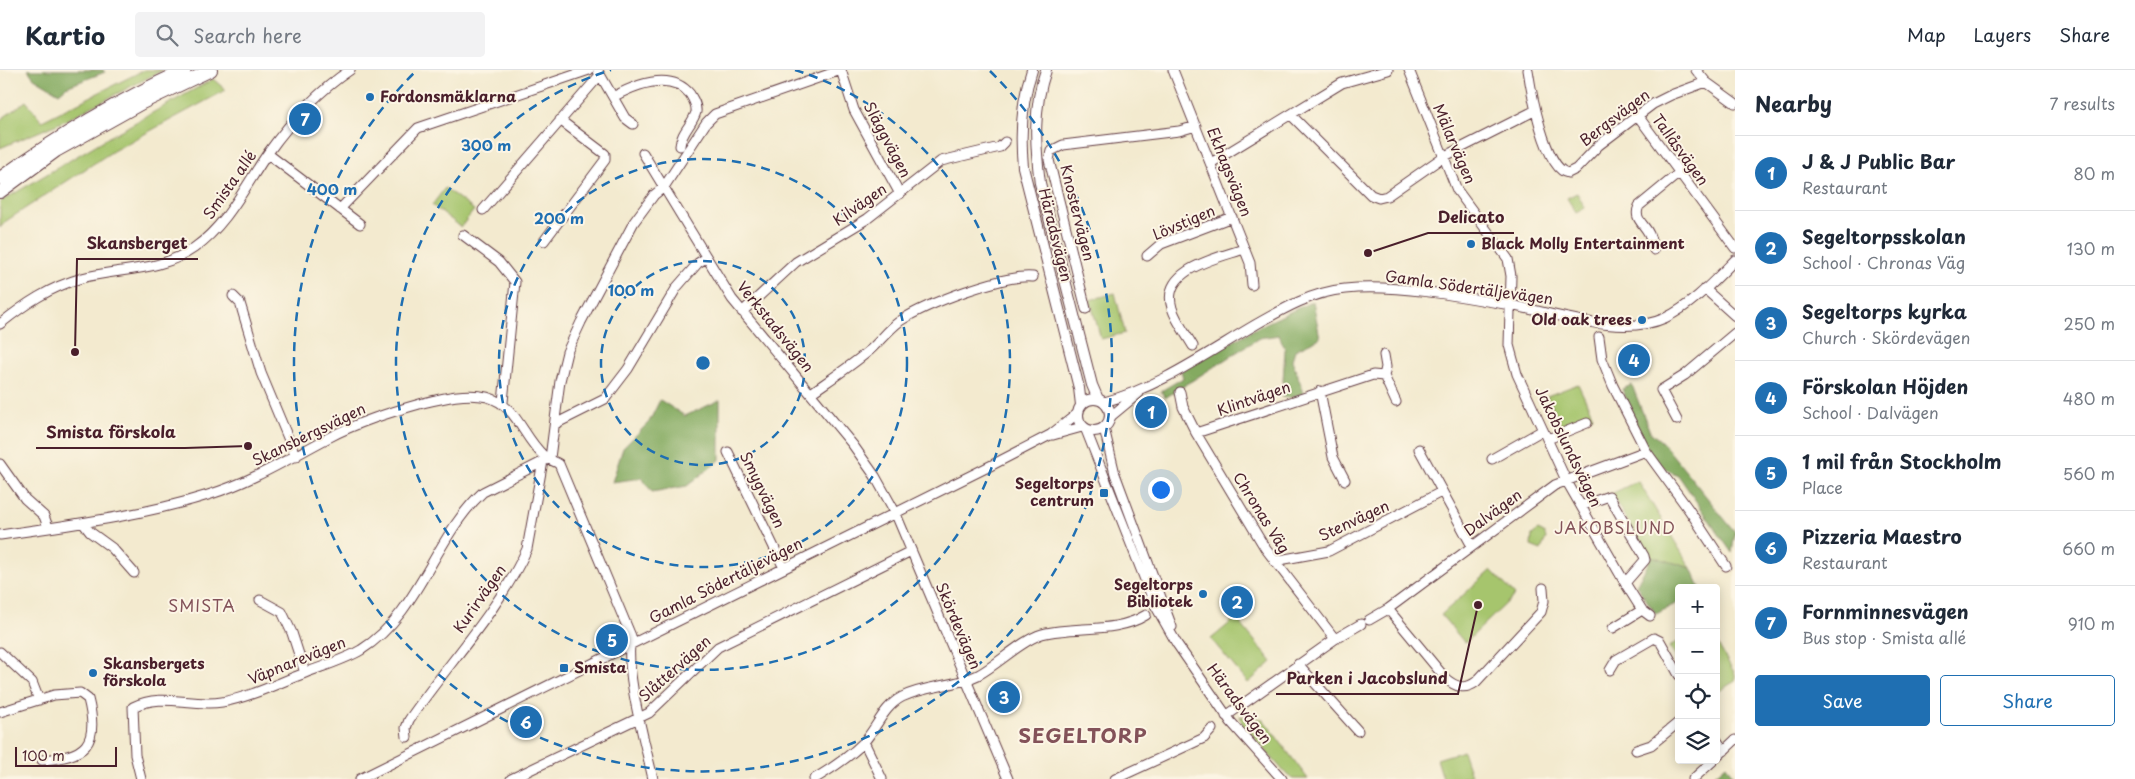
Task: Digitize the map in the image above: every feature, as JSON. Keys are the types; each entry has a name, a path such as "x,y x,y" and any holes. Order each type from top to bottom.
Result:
{"highway":[{"path":"0,178 51,142 136,93 185,70"},
{"path":"0,192 56,150 142,103 211,70"}],"main road":[{"name":"Häradsvägen","path":"1032,70 1022,116 1023,167 1079,388 1079,409"},
{"name":"Häradsvägen","path":"1046,70 1036,116 1036,152 1040,183 1092,385 1101,401"},
{"path":"1090,399 1101,401 1109,409 1110,417 1104,428 1095,432 1084,428 1079,409 1090,399"}],"street":[{"name":"Smista allé","path":"0,324 27,303 65,284 84,278 151,267 192,250 220,224 295,118 314,98 350,70"},
{"path":"340,209 418,128 589,70"},
{"name":"Kurirvägen","path":"406,737 406,728 409,720 491,609 522,562 527,550 555,424 560,381 567,352 634,222 654,195 664,187 706,123 715,114 841,70"},
{"name":"Släggvägen","path":"841,70 854,110 900,194"},
{"name":"Ekhagsvägen","path":"1173,70 1250,263 1252,285"},
{"path":"1211,163 1342,83 1388,70"},
{"name":"Mälarvägen","path":"1409,70 1443,157 1462,198 1508,259 1511,276 1510,305"},
{"name":"Bergsvägen","path":"1528,70 1534,111 1556,163 1560,170 1568,173 1576,169 1599,145 1671,94 1706,82"},
{"path":"1696,70 1706,82 1735,103"},
{"path":"483,210 599,72 625,118 633,124"},
{"path":"613,97 639,83 650,80 671,81 685,88 695,101 696,112 681,136 680,146"},
{"path":"1291,115 1371,195 1379,198 1387,196 1443,157 1534,111"},
{"name":"Tallåsvägen","path":"1638,116 1678,173 1735,248"},
{"path":"544,241 605,160 605,154 560,120"},
{"name":"Knostervägen","path":"1086,309 1050,160 1051,151 1063,145 1179,131 1196,126"},
{"name":"Kilvägen","path":"742,312 796,262 868,219 941,161 1000,148 1005,142"},
{"name":"Verkstadsvägen","path":"644,153 706,258 742,312 774,353 811,393 870,468 895,512"},
{"path":"268,154 360,224"},
{"path":"1654,250 1649,234 1637,217 1636,212 1639,206 1678,173"},
{"name":"Lövstigen","path":"1147,256 1161,244 1232,217"},
{"path":"463,235 499,262 515,282 503,402 546,459 559,464 631,636 629,645 639,718 653,779"},
{"path":"1193,346 1172,308 1171,295 1175,283 1186,270 1244,249"},
{"path":"555,424 605,399 628,370 677,287 698,263 706,258"},
{"name":"Gamla Södertäljevägen","path":"1110,417 1142,389 1295,303 1328,292 1361,288 1405,290 1510,305 1589,321 1628,325 1664,318 1681,309 1735,260"},
{"path":"811,393 852,366 900,322 933,304 1021,276 1034,277"},
{"path":"1705,289 1735,316"},
{"path":"233,296 240,303 261,372 296,457"},
{"name":"Jakobslundsvägen","path":"1510,305 1509,345 1517,374 1566,480 1625,582 1646,613 1613,628"},
{"path":"1677,420 1661,390 1685,375 1735,333"},
{"path":"1598,337 1602,360 1646,451 1689,510 1726,566"},
{"path":"1384,355 1384,376 1396,402"},
{"name":"Klintvägen","path":"1196,433 1320,391 1374,375 1384,376"},
{"name":"Gamla Södertäljevägen","path":"1101,401 1142,389"},
{"path":"1320,391 1333,457 1345,480"},
{"name":"Chronas Väg","path":"1180,392 1183,407 1196,433 1274,561 1335,639"},
{"name":"Skansbergsvägen","path":"0,534 83,523 163,507 210,495 259,476 354,426 386,414 438,399 468,395 485,396 503,402"},
{"name":"Gamla Södertäljevägen","path":"1050,435 1079,409"},
{"path":"1548,439 1587,423"},
{"name":"Gamla Södertäljevägen","path":"360,779 1050,435 1084,428"},
{"name":"Häradsvägen","path":"1084,428 1155,605 1177,644 1226,716 1254,750 1282,779"},
{"name":"Häradsvägen","path":"1104,428 1115,474 1137,538 1164,601 1177,644"},
{"path":"1492,459 1543,430"},
{"path":"1419,449 1472,546"},
{"name":"Dalvägen","path":"1335,639 1388,609 1555,485 1646,451"},
{"name":"Smygvägen","path":"728,452 784,568"},
{"name":"Väpnarevägen","path":"141,779 135,755 133,707 154,699 196,703 222,702 251,694 354,653 378,636 426,577 446,540 475,499 483,492 546,459"},
{"path":"0,464 25,499 44,516 48,527"},
{"name":"Stenvägen","path":"1274,561 1329,551 1441,492"},
{"path":"1581,506 1609,496 1644,556 1645,560 1625,582"},
{"name":"Skördevägen","path":"895,512 1008,779"},
{"path":"83,523 90,532 112,548 134,573"},
{"name":"Slåttervägen","path":"511,779 649,713 718,647 911,551"},
{"path":"1388,609 1446,679 1453,685 1469,687 1476,682 1541,612 1544,601 1542,588"},
{"path":"260,600 282,612 292,633 305,673"},
{"path":"814,779 832,768 864,742 884,713 900,698 918,691 966,680 979,674 1041,634 1126,624 1146,615"},
{"path":"1610,670 1616,660 1654,638 1660,641 1678,674"},
{"path":"1226,716 1335,639"},
{"path":"0,652 32,682 39,700"},
{"path":"1298,664 1358,730"},
{"path":"0,712 66,693 80,693 88,699 91,730 88,744 75,755 42,760"},
{"path":"1636,750 1651,745 1675,725"},
{"path":"1115,779 1204,738 1212,729"},
{"path":"1720,755 1735,740"},
{"path":"864,742 882,779"},
{"path":"1720,745 1724,751"},
{"path":"1694,779 1710,764"}],"green space":[{"path":"28,70 103,70 105,72 66,87 59,93 34,78"},
{"path":"144,70 163,70 62,122 0,148 0,120 26,101 42,121"},
{"path":"213,79 226,90 113,151 6,221 0,228 0,202 109,137"},
{"path":"445,188 474,210 461,227 432,205"},
{"path":"1577,193 1585,208 1576,213 1567,198"},
{"path":"1115,293 1125,333 1101,339 1090,300"},
{"path":"1313,301 1320,338 1295,350 1292,360 1304,393 1290,398 1282,397 1285,349 1279,335 1259,338 1165,398 1161,391 1183,378 1181,371 1258,327"},
{"path":"1578,384 1593,416 1562,427 1547,396"},
{"path":"1632,385 1650,432 1662,442 1735,532 1732,553 1678,475 1666,469 1657,461 1642,439 1622,389"},
{"path":"660,400 685,416 720,400 720,460 687,486 652,492 642,478 612,482 623,448 649,422"},
{"path":"1638,481 1691,568 1648,555 1611,494"},
{"path":"1538,530 1544,533 1546,538 1541,550 1531,546 1532,535"},
{"path":"1648,555 1691,568 1698,584 1675,584 1675,604 1656,614 1636,585 1649,562"},
{"path":"1491,570 1515,595 1465,643 1441,615"},
{"path":"1236,618 1272,662 1248,683 1211,639"},
{"path":"1675,643 1675,656 1669,647"},
{"path":"1720,648 1735,674 1735,681 1720,690"},
{"path":"1240,716 1263,719 1308,779 1293,779 1287,775 1242,724"},
{"path":"1463,751 1471,775 1459,779 1443,779 1437,759"},
{"path":"1726,765 1735,779 1710,779"}],"place":[{"name":"Fordonsmäklarna","path":"370,97"},
{"name":"Fornminnesvägen","path":"305,119"},
{"name":"Black Molly Entertainment","path":"1471,244"},
{"name":"Delicato","path":"1368,253"},
{"name":"Old oak trees","path":"1642,320"},
{"name":"Skansberget","path":"75,352"},
{"name":"Förskolan Höjden","path":"1634,360"},
{"name":"J & J Public Bar","path":"1151,412"},
{"name":"Smista förskola","path":"248,446"},
{"name":"Segeltorps centrum","path":"1104,493"},
{"name":"Segeltorps Bibliotek","path":"1203,594"},
{"name":"Segeltorpsskolan","path":"1237,602"},
{"name":"Parken i Jacobslund","path":"1478,605"},
{"name":"1 mil från Stockholm","path":"612,640"},
{"name":"Smista","path":"564,668"},
{"name":"Skansbergets förskola","path":"93,673"},
{"name":"Segeltorps kyrka","path":"1004,697"},
{"name":"Pizzeria Maestro","path":"526,722"}],"district":[{"name":"JAKOBSLUND","path":"1615,528"},
{"name":"SMISTA","path":"202,606"},
{"name":"SEGELTORP","path":"1083,736"}]}
